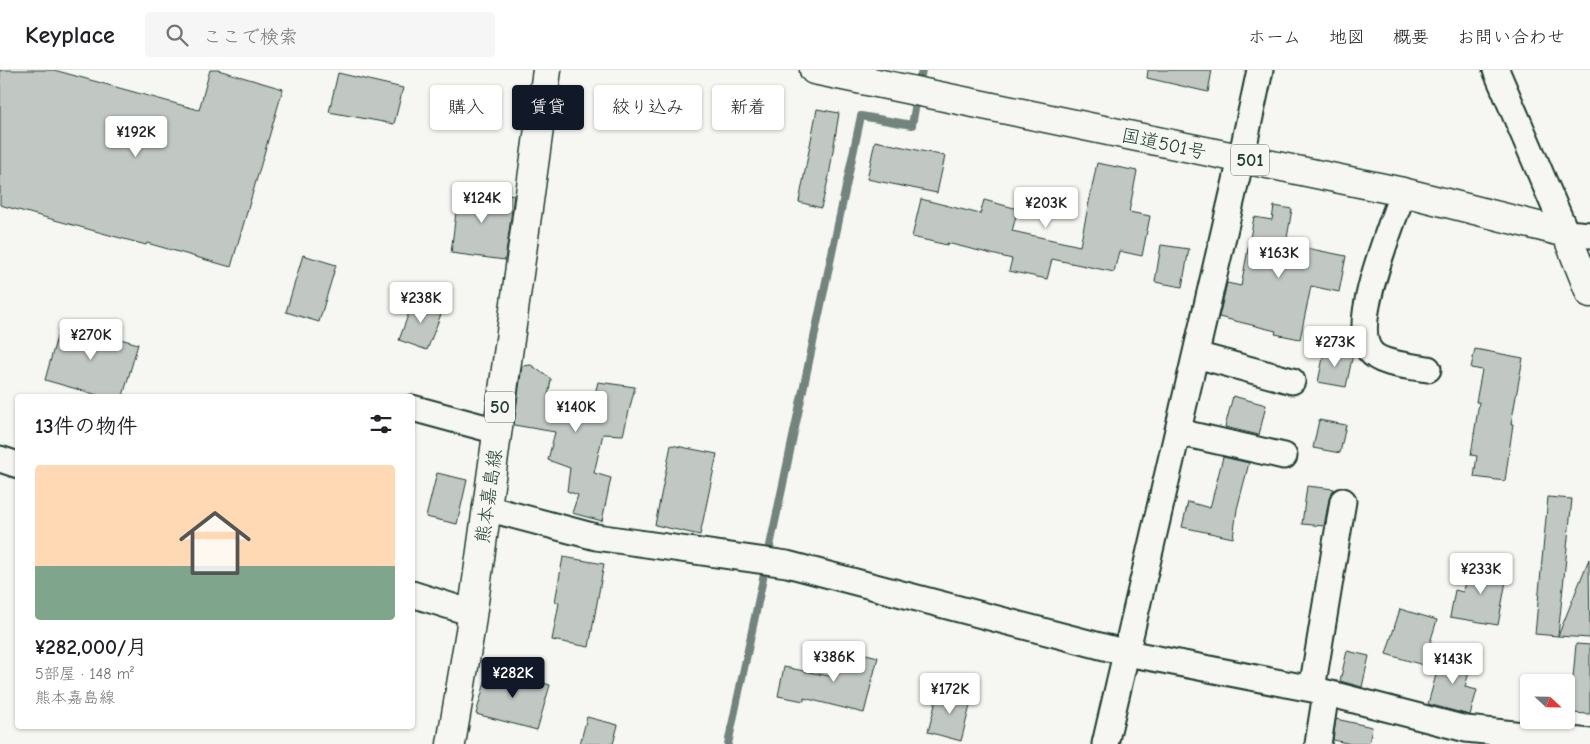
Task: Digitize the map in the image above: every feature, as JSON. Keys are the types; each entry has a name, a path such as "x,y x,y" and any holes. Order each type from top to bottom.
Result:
{"main road":[{"name":"熊本嘉島線","path":"451,744 472,613 547,70"},
{"name":"国道501号","path":"814,70 1403,192 1578,234"},
{"path":"1578,234 1590,293"}],"street":[{"path":"1105,744 1196,355 1260,70"},
{"path":"1496,70 1578,234"},
{"path":"1403,192 1365,305 1366,342 1371,352 1384,360 1428,370"},
{"path":"1196,355 1292,381"},
{"path":"415,409 497,431"},
{"path":"1178,432 1284,456"},
{"path":"0,459 15,464"},
{"path":"1318,744 1319,691 1343,501"},
{"path":"486,508 596,537 787,564 1127,653 1319,691 1466,729 1590,742"},
{"path":"415,595 472,613"}],"building":[{"path":"0,70 54,70 199,110 210,70 218,70 283,89 231,267 0,205"},
{"path":"1148,70 1212,70 1208,92 1147,78"},
{"path":"338,73 403,88 394,124 329,112"},
{"path":"817,109 839,113 829,176 821,208 799,202"},
{"path":"875,141 945,156 937,193 867,179"},
{"path":"1097,163 1137,171 1129,212 1150,216 1142,256 1119,251 1114,272 1052,259 1047,279 1009,271 1012,259 947,243 947,245 912,237 921,199 980,214 984,200 1018,209 1012,231 1080,246"},
{"path":"459,188 514,195 505,260 451,253"},
{"path":"1274,206 1292,209 1286,244 1346,256 1339,292 1311,286 1300,339 1275,334 1276,331 1219,317 1227,283 1241,286 1254,217 1272,220"},
{"path":"1161,245 1189,249 1182,287 1155,282"},
{"path":"303,255 336,265 319,322 286,312"},
{"path":"414,299 443,309 427,350 399,340"},
{"path":"61,322 138,344 124,394 94,394 45,380"},
{"path":"1325,348 1353,354 1346,387 1318,382"},
{"path":"1475,349 1523,358 1511,424 1513,424 1505,481 1474,477 1477,456 1471,455 1479,402 1476,402 1482,370 1471,368"},
{"path":"531,365 551,379 548,397 592,406 598,382 635,387 623,435 603,434 594,473 611,478 602,521 572,513 578,495 567,491 570,468 548,460 555,432 514,425 522,366"},
{"path":"1233,396 1266,405 1259,435 1225,427"},
{"path":"1319,420 1346,425 1340,453 1313,448"},
{"path":"671,445 717,454 700,535 655,525"},
{"path":"1223,457 1249,463 1237,509 1233,538 1182,527 1188,502 1210,508"},
{"path":"437,473 467,480 457,524 426,517"},
{"path":"1307,486 1334,489 1329,499 1324,526 1302,524"},
{"path":"1548,497 1572,499 1558,636 1535,634"},
{"path":"563,557 604,564 589,647 552,640 559,603 555,602"},
{"path":"1589,559 1590,638 1558,636"},
{"path":"1468,562 1508,570 1498,625 1450,617 1455,590 1463,592"},
{"path":"1400,609 1437,620 1423,665 1386,654"},
{"path":"1576,644 1590,645 1590,714 1575,713 1575,674 1573,674"},
{"path":"842,648 878,657 864,713 804,698 804,701 778,696 784,667 834,677"},
{"path":"1347,651 1369,656 1362,687 1340,681"},
{"path":"1442,653 1472,661 1465,687 1477,690 1470,715 1428,704"},
{"path":"489,668 550,685 537,730 476,714"},
{"path":"939,689 972,698 961,741 928,732"},
{"path":"587,717 618,725 613,744 580,744"},
{"path":"1336,719 1372,727 1369,744 1351,744 1333,740"}],"waterway":[{"path":"728,744 861,116 912,125 922,70"}]}
